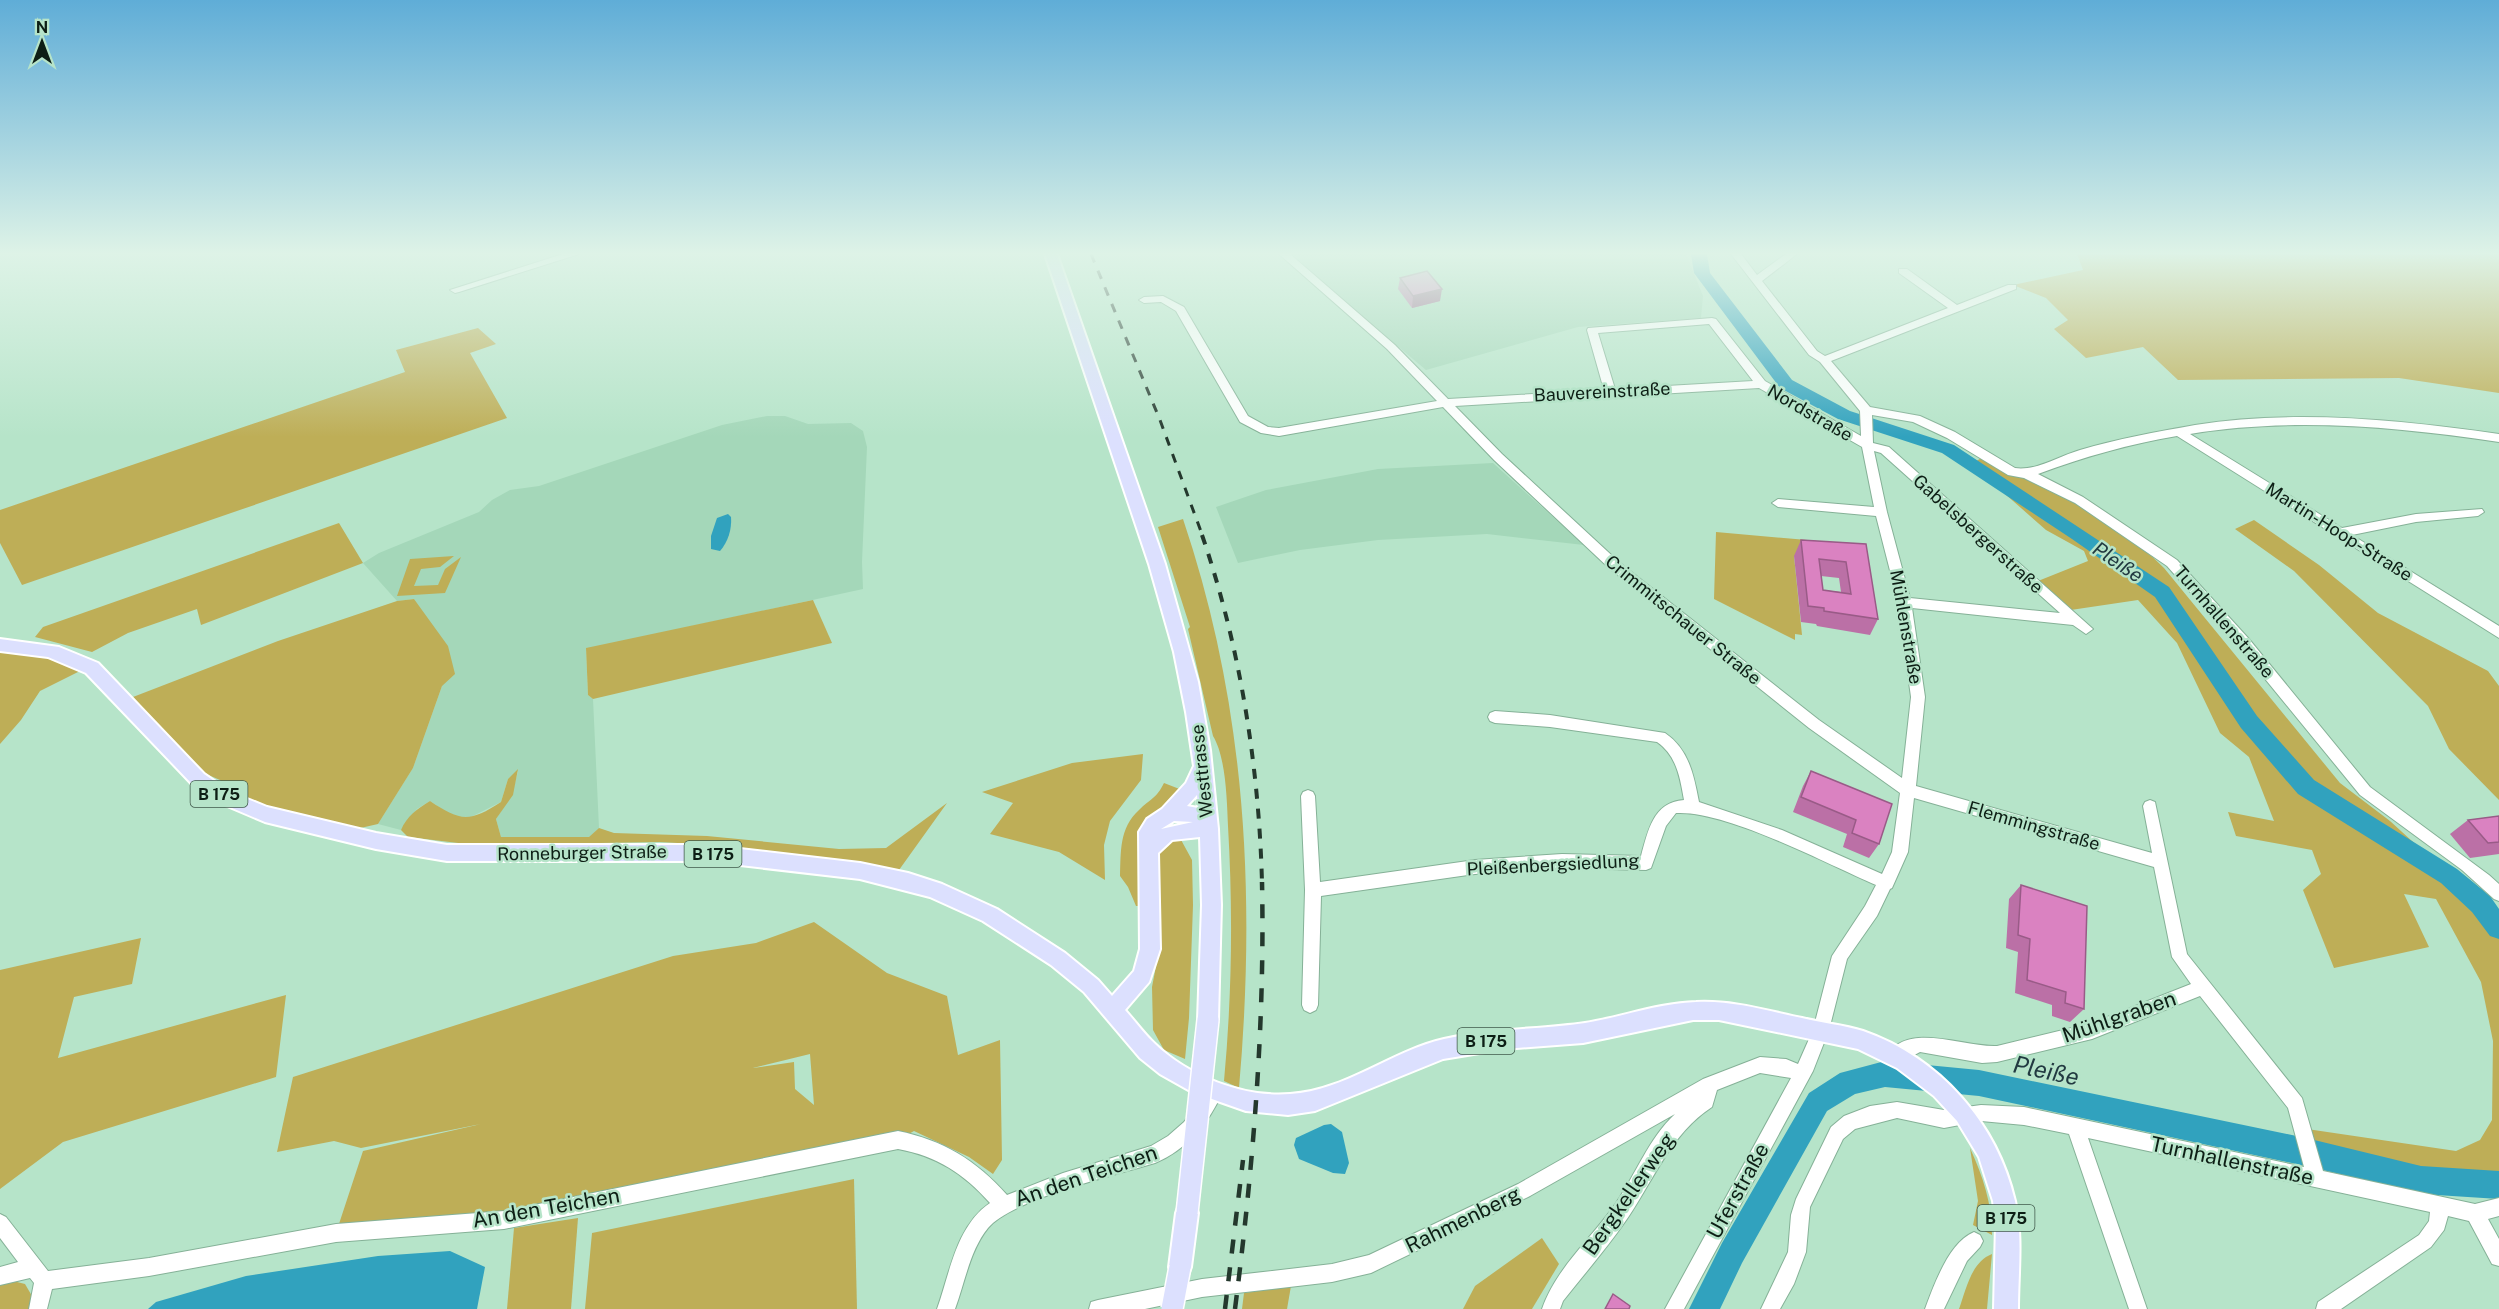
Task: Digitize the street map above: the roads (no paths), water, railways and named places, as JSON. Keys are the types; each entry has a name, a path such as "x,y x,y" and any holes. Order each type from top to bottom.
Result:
{"main road":[{"name":"Westtrasse","path":"1072,315 1151,542 1179,636 1203,765 1212,909 1208,1020 1187,1213 1172,1309"},
{"name":"Ronneburger Straße","path":"0,645 49,650 80,660 92,668 198,778 224,797 265,814 386,843 447,853 677,852 884,875 935,890 1010,926 1075,973 1113,1009 1156,1059 1182,1077 1214,1091 1254,1102 1299,1104 1329,1096 1442,1049 1504,1039 1583,1033 1693,1011 1719,1011 1821,1030"},
{"path":"1113,1009 1137,984 1147,966 1151,922 1147,841 1152,825 1169,814 1192,788 1203,765"},
{"path":"1169,814 1185,812 1208,824"},
{"path":"1147,854 1153,843 1164,834 1208,824"},
{"name":"B 175","path":"1821,1030 1861,1040 1900,1059 1930,1079 1958,1107 1988,1152 2004,1201 2007,1223 2006,1309"}],"street":[{"name":"Bauvereinstraße","path":"1184,315 1244,419 1265,430 1299,430 1444,403 1610,391 1761,384"},
{"name":"Crimmitschauer Straße","path":"1355,315 1392,347 1444,403 1615,566 1814,724 1908,790"},
{"path":"1785,315 1813,353 1824,360 1866,418"},
{"path":"1824,360 1940,315"},
{"name":"Nordstraße","path":"1610,391 1592,330 1712,321 1761,384 1867,445"},
{"name":"Mühlenstraße","path":"1866,418 1867,445 1881,512 1905,602 1918,697 1908,790"},
{"name":"Turnhallenstraße","path":"1866,418 1916,419 1951,435 2012,472 2027,474 2079,500 2116,522 2172,563 2244,643 2365,791 2388,810 2477,872 2499,894"},
{"path":"2027,474 2052,463 2137,438 2179,432 2322,421 2413,426 2499,438"},
{"name":"Martin-Hoop-Straße","path":"2179,432 2499,633"},
{"name":"Gabelsbergerstraße","path":"1867,445 1885,450 2086,629"},
{"path":"1778,503 1881,512"},
{"path":"2340,533 2415,518 2478,512"},
{"path":"1905,602 2075,620"},
{"path":"1495,717 1550,721 1660,737 1670,742 1687,773 1692,805 1734,818 1887,883"},
{"path":"1821,1030 1840,956 1887,883 1903,841 1908,790"},
{"name":"Flemmingstraße","path":"1908,790 2160,862"},
{"path":"1308,796 1313,890 1310,1005"},
{"name":"Pleißenbergsiedlung","path":"1313,890 1475,867 1562,861 1646,863 1664,813 1676,806 1692,805"},
{"path":"2150,806 2180,957 2296,1104 2314,1171"},
{"name":"Mühlgraben","path":"1900,1059 1920,1044 1982,1054 1997,1054 2092,1031 2203,987"},
{"name":"Uferstraße","path":"1674,1309 1802,1074 1821,1030"},
{"name":"Rahmenberg","path":"1098,1309 1202,1288 1332,1273 1371,1264 1524,1190 1709,1085 1760,1065 1779,1066 1802,1074"},
{"name":"Bergkellerweg","path":"1551,1309 1556,1295 1622,1211 1668,1135 1690,1109 1706,1101 1709,1085"},
{"name":"An den Teichen","path":"946,1309 969,1241 984,1218 1003,1204 1155,1154 1172,1145 1196,1123 1214,1091"},
{"name":"Turnhallenstraße","path":"1770,1309 1796,1259 1801,1232 1798,1216 1837,1133 1850,1122 1870,1115 1897,1110 1944,1119 1958,1107 2000,1113 2314,1171 2475,1213 2499,1207"},
{"path":"2075,1126 2138,1309"},
{"name":"An den Teichen","path":"0,1276 149,1267 336,1233 504,1220 898,1140 923,1144 952,1157 980,1178 1003,1204"},
{"path":"2325,1309 2425,1241 2438,1224 2440,1205"},
{"path":"2475,1213 2499,1257"},
{"path":"0,1223 38,1275 38,1309"},
{"path":"1934,1309 1960,1254 1974,1241"}],"water":[{"path":"728,514 731,522 727,539 720,551 711,549 711,536 717,518"},
{"path":"1331,1124 1342,1132 1349,1163 1345,1174 1333,1173 1299,1159 1294,1145 1296,1138"},
{"path":"450,1251 485,1267 477,1309 148,1309 156,1302 246,1276 378,1256"}],"waterway":[{"name":"Pleiße","path":"1732,315 1786,384 1844,415 1948,449 2079,534 2162,592 2249,722 2306,787 2449,876 2481,904 2499,928"},
{"name":"Pleiße","path":"1704,1309 1732,1253 1818,1102 1849,1082 1885,1074 1979,1083 2306,1152 2421,1180 2499,1185"}],"railway":[{"path":"1116,315 1160,420 1203,537"},
{"path":"1202,535 1227,620 1245,707 1257,795 1262,883"},
{"path":"1235,1309 1247,1202 1260,1043 1262,883"},
{"path":"1225,1309 1243,1160"}]}
